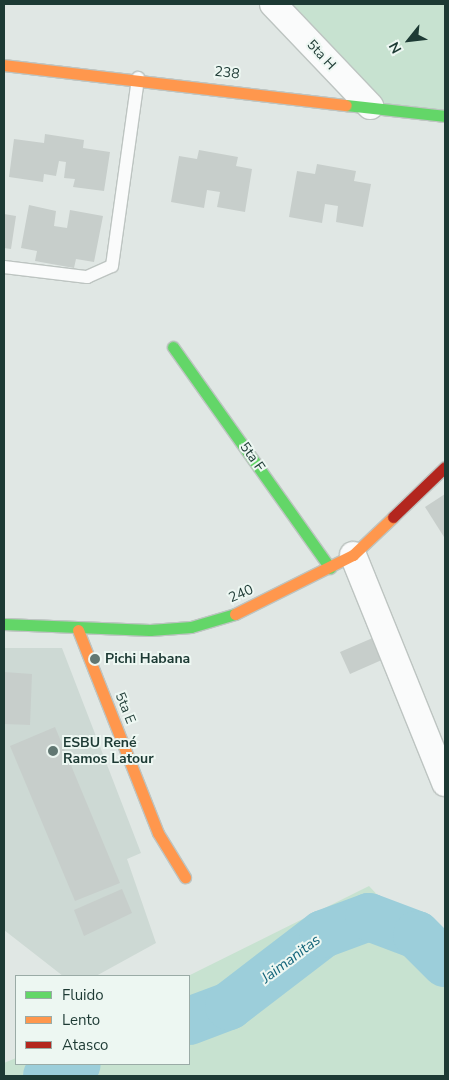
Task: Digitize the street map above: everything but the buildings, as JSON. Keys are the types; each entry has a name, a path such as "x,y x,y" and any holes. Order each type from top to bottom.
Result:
{"street":[{"name":"5ta H","path":"273,4 370,106"},
{"name":"238","path":"4,65 138,78 445,116"},
{"name":"5ta F","path":"173,346 330,568"},
{"name":"240","path":"4,624 78,630 191,627 243,611 353,555 445,467"},
{"path":"353,555 445,783"},
{"name":"5ta E","path":"78,630 158,833 185,877"}],"lane":[{"path":"4,267 87,277 112,266 138,78"}],"shaded area":[{"name":"ESBU René Ramos Latour","path":"4,648 62,648 141,853 127,859 156,943 98,975 62,975 4,930"}],"green space":[{"path":"273,4 445,4 445,115 370,106"},
{"path":"369,886 445,967 445,1076 4,1076 4,1063 15,1058 15,1065 190,1065 190,975"}],"waterway":[{"name":"Jaimanitas","path":"190,1021 229,1006 323,934 369,917 417,935 445,963"},
{"name":"Jaimanitas","path":"47,1076 74,1065"}],"traffic: fast":[{"path":"346,105 445,116"},
{"path":"173,347 330,568"},
{"path":"4,624 150,630 191,627 235,614"}],"traffic: slow":[{"path":"4,65 346,105"},
{"path":"235,614 353,555 393,517"},
{"path":"78,630 158,833 185,877"}],"traffic: jam":[{"path":"393,517 445,467"}],"place":[{"name":"Pichi Habana","path":"95,659"},
{"name":"ESBU René Ramos Latour","path":"53,751"}]}
